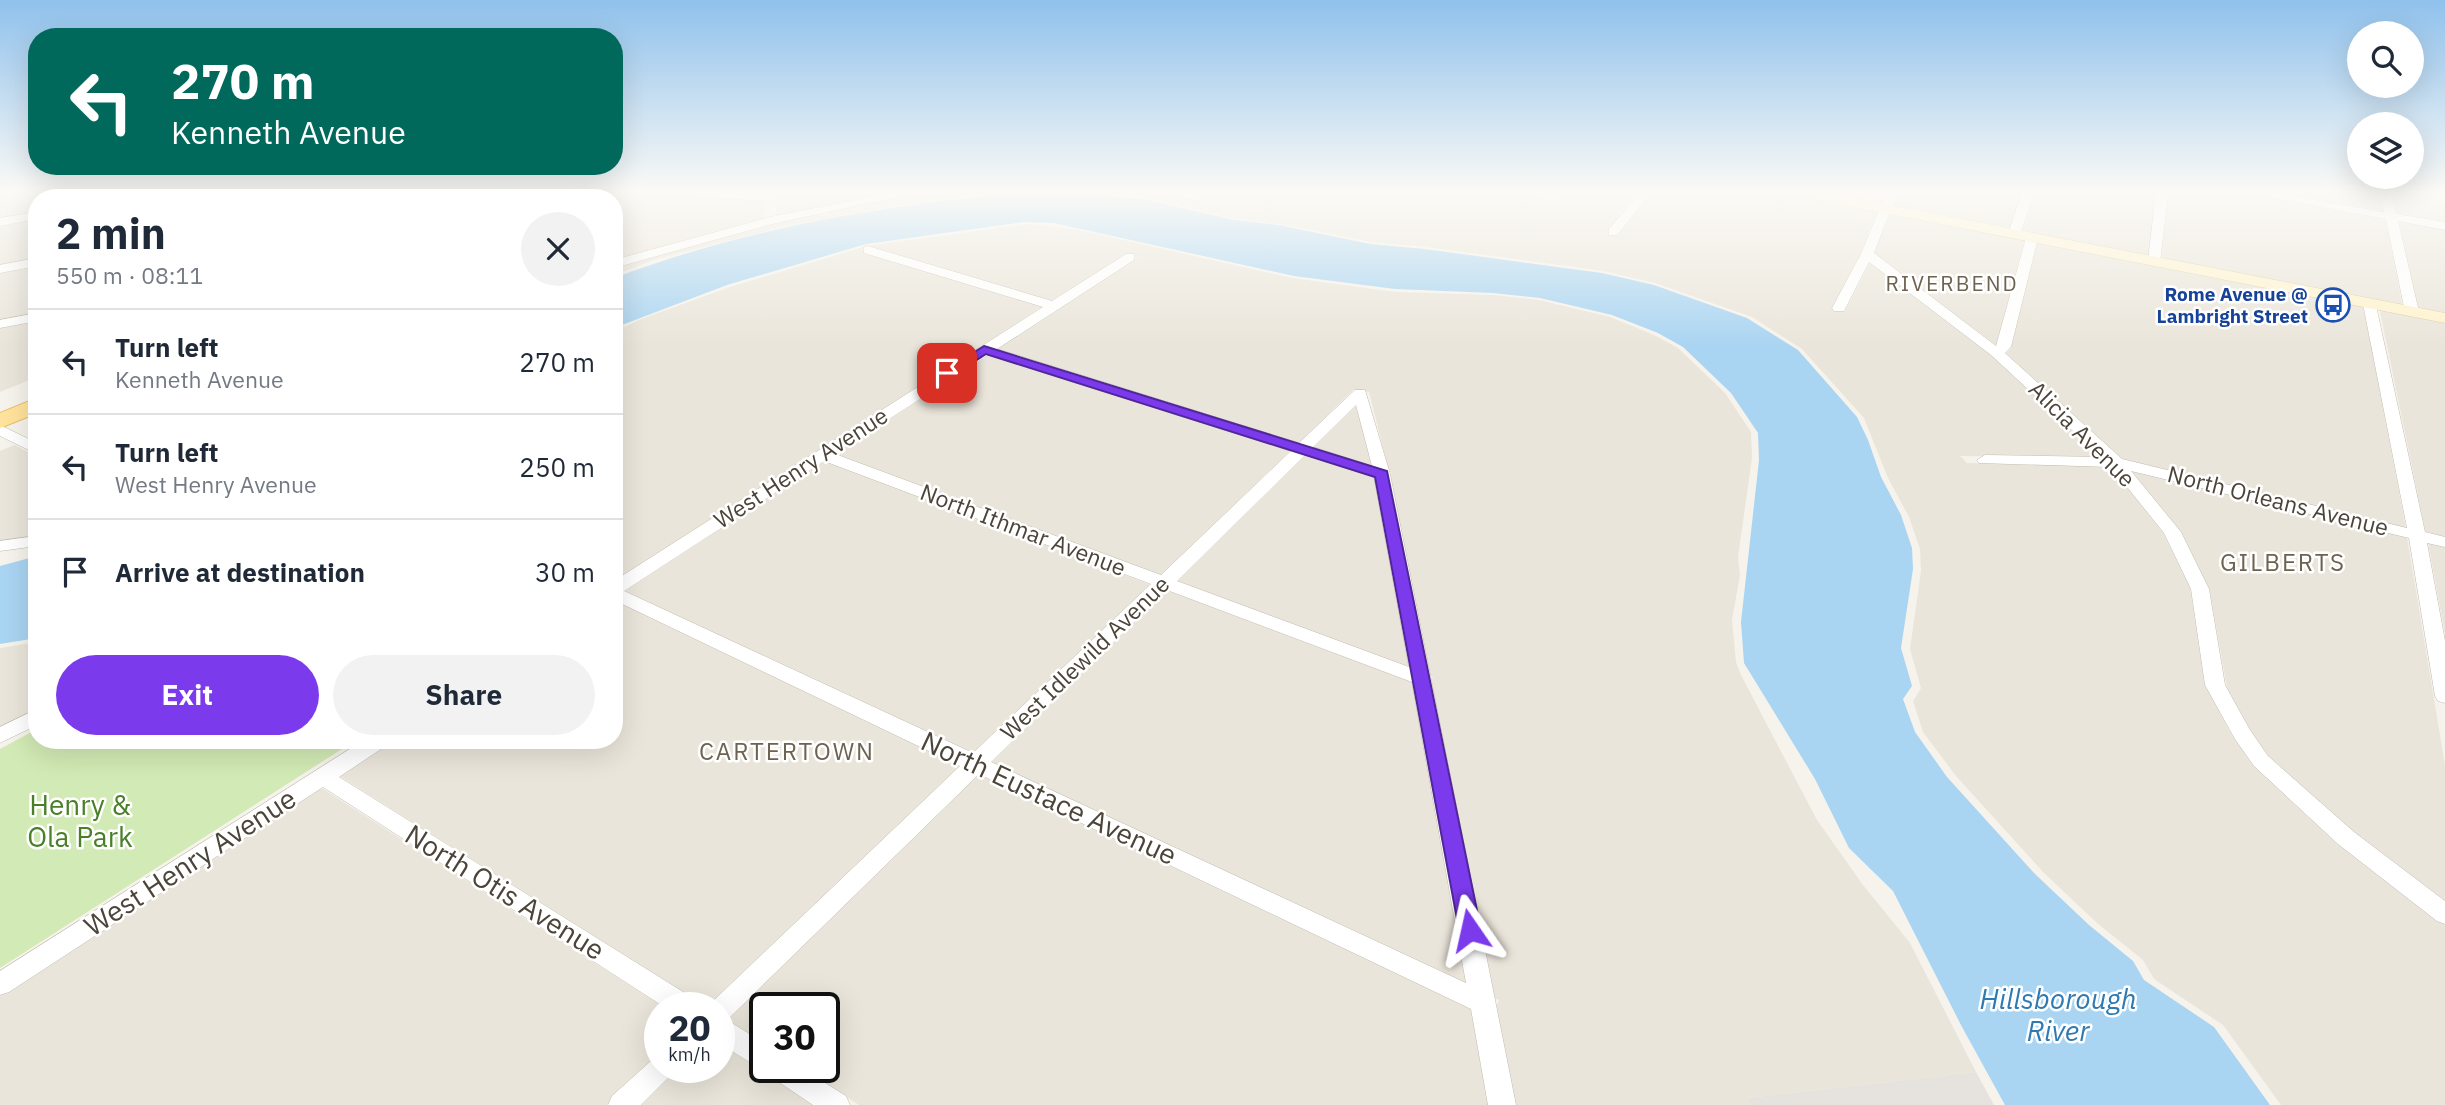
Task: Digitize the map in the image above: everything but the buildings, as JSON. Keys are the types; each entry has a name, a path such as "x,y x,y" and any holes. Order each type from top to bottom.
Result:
{"main road":[{"path":"0,402 28,391"},
{"path":"0,421 28,409"}],"street":[{"path":"623,262 685,245"},
{"path":"1839,308 1871,245"},
{"path":"1996,352 2004,347 2030,245"},
{"path":"2067,245 2445,318"},
{"path":"2154,261 2156,245"},
{"path":"2397,245 2412,312"},
{"path":"868,250 1054,306"},
{"name":"Alicia Avenue","path":"1867,254 1996,352 2116,462 2172,532 2200,589 2216,685 2242,734 2261,761 2346,838 2445,914"},
{"name":"West Henry Avenue","path":"623,585 821,454 1130,257"},
{"path":"0,269 28,264"},
{"path":"2370,304 2417,535 2445,696"},
{"path":"0,324 28,319"},
{"path":"984,349 1382,474 1502,1105"},
{"name":"West Idlewild Avenue","path":"735,997 1360,393 1382,474"},
{"path":"0,430 28,444"},
{"name":"North Ithmar Avenue","path":"821,454 1422,679"},
{"name":"North Orleans Avenue","path":"1985,460 2116,462 2445,542"},
{"path":"0,545 28,542"},
{"name":"North Eustace Avenue","path":"623,595 1483,1003"},
{"path":"0,736 28,721"},
{"name":"West Henry Avenue","path":"0,984 366,749"},
{"name":"North Otis Avenue","path":"323,777 662,992"},
{"path":"622,1105 645,1083"},
{"path":"802,1083 836,1105"}],"shaded area":[{"path":"0,245 28,245 28,262 0,267"},
{"path":"623,245 676,245 623,259"},
{"path":"694,245 713,245 657,259 623,272 623,264"},
{"path":"1144,245 1292,278 1396,292 1493,295 1539,300 1610,317 1678,348 1725,393 1751,432 1752,458 1738,557 1740,575 1732,620 1736,662 1741,675 1817,820 1863,885 1910,943 1976,1072 1747,1098 1749,1105 1515,1105 1496,1006 1499,1000 1494,998 1431,681 1433,677 1430,676 1390,475 1392,473 1389,472 1369,392 1353,390 1299,443 994,349 1137,257 1128,254 1050,301 867,247 861,250 1043,306 623,576 623,328 730,287 867,246"},
{"path":"1399,245 1864,245 1832,309 1845,311 1871,261 1991,353 2105,458 1960,456 1967,463 2112,466 2162,531 2190,587 2204,682 2230,732 2251,762 2336,838 2445,923 2445,1105 2281,1105 2223,1025 2154,979 2143,960 2097,923 2043,872 1956,776 1923,732 1913,701 1921,688 1910,649 1921,571 1920,549 1909,517 1888,478 1864,418 1802,349 1752,317 1655,283 1603,271"},
{"path":"1878,245 2023,245 1996,345 1874,254"},
{"path":"2037,245 2056,245 2363,304 2406,529 2122,460 2005,354 2011,348"},
{"path":"2076,245 2149,245 2147,258"},
{"path":"2163,245 2390,245 2403,308 2161,261"},
{"path":"2404,245 2445,245 2445,316 2419,311"},
{"path":"28,266 28,316 0,322 0,271"},
{"path":"2379,307 2445,320 2445,539 2426,534"},
{"path":"28,321 28,381 0,392 0,327"},
{"path":"986,354 1292,449 1160,576 832,453"},
{"path":"1356,405 1372,467 1312,447"},
{"path":"15,445 28,452 28,538 0,541 0,451"},
{"path":"1306,454 1375,476 1410,668 1175,582"},
{"path":"822,460 1151,585 974,754 623,590"},
{"path":"2129,468 2407,537 2445,765 2445,905 2355,837 2271,762 2253,736 2227,688 2210,591 2181,534"},
{"path":"2428,542 2445,546 2445,634"},
{"path":"1166,590 1413,682 1468,986 990,762"},
{"path":"623,604 962,765 725,992 683,992 338,775 378,749 623,749"},
{"path":"28,643 28,714 0,729 0,648"},
{"path":"978,773 1472,1008 1489,1105 859,1105 825,1083 840,1083 840,992 754,992"},
{"path":"320,787 644,995 644,1070 607,1105 0,1105 0,994"},
{"path":"749,997 749,1034 735,1025 735,1010"},
{"path":"735,1054 749,1063 749,1083 780,1083 813,1105 638,1105 661,1083 735,1083"},
{"path":"1976,1072 1994,1105 1749,1105 1747,1098"}],"green space":[{"name":"Henry & Ola Park","path":"28,734 28,749 342,749 0,968 0,749"}],"water":[{"name":"Hillsborough River","path":"864,245 727,285 623,325 623,275 713,246"},
{"name":"Hillsborough River","path":"1152,245 1376,245 1602,273 1654,285 1747,318 1798,350 1857,417 1881,477 1901,515 1912,548 1913,569 1901,648 1912,686 1903,699 1915,732 1947,777 2035,874 2089,925 2133,961 2144,980 2214,1027 2270,1105 2005,1105 1893,891 1849,848 1815,779 1744,663 1741,622 1759,460 1758,433 1731,393 1683,347 1658,333 1612,315 1540,298 1395,289 1294,276"},
{"path":"28,558 28,639 0,644 0,566"}],"place":[{"name":"Rome Avenue @ Lambright Street","path":"2333,305"}],"district":[{"name":"RIVERBEND","path":"1952,284"},
{"name":"GILBERTS","path":"2283,563"},
{"name":"CARTERTOWN","path":"787,752"}],"route":[{"path":"947,373 984,349 1382,474 1470,930"}]}
